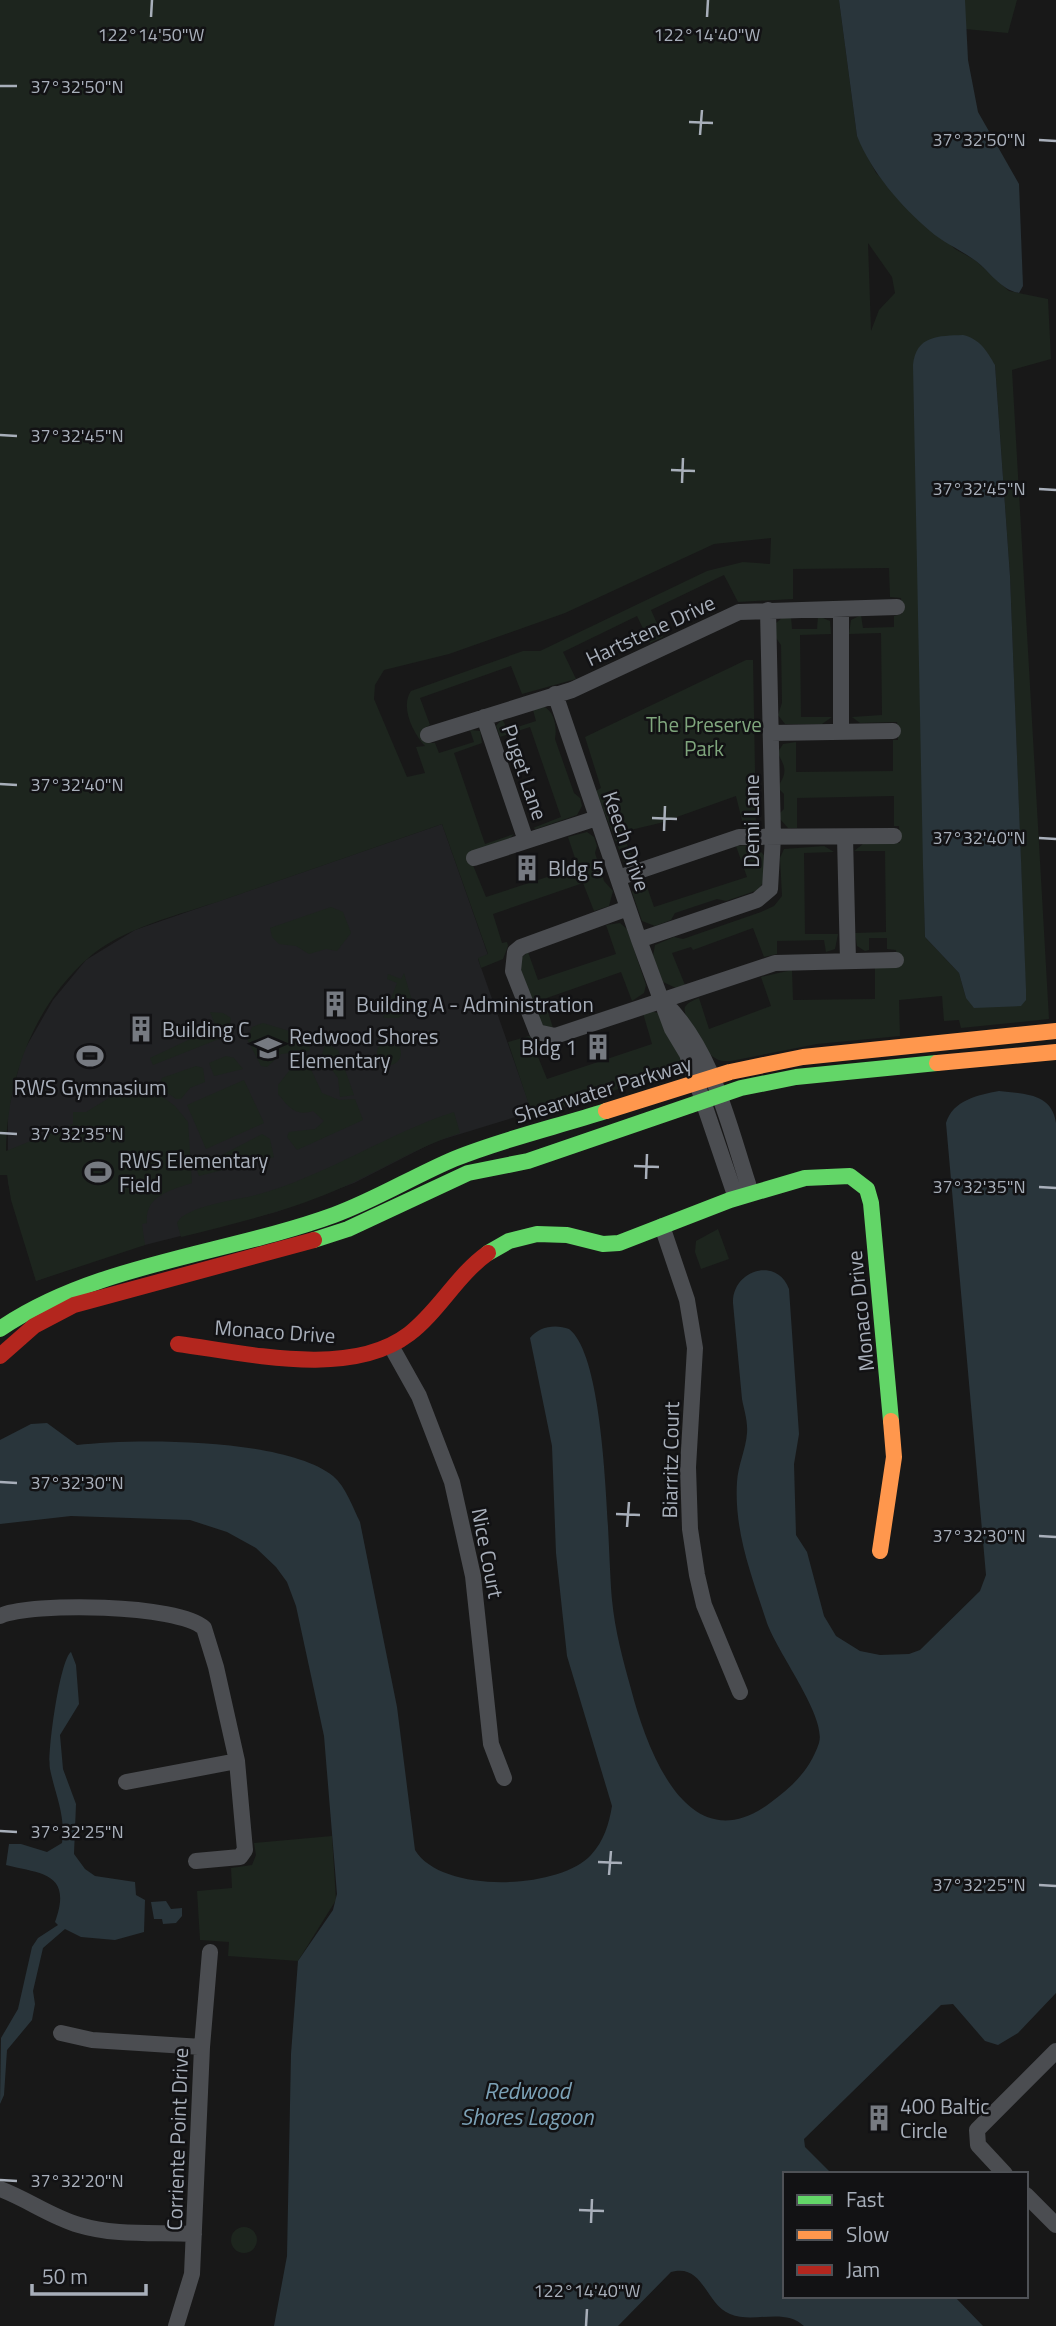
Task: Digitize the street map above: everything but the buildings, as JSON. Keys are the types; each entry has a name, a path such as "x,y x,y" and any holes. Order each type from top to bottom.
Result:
{"main road":[{"name":"Shearwater Parkway","path":"0,1329 26,1311 56,1296 158,1264 175,1253 336,1214 456,1158 704,1080 803,1056 1056,1031"},
{"name":"Shearwater Parkway","path":"0,1356 34,1326 75,1305 348,1229 468,1174 528,1161 711,1098 796,1077 1056,1052"},
{"name":"Monaco Drive","path":"178,1344 312,1358 357,1356 391,1346 436,1310 474,1264 509,1241 548,1233 613,1244 743,1196 842,1175 862,1183 869,1195 894,1457 880,1551"},
{"path":"175,1253 193,1264 225,1265"}],"street":[{"name":"Hartstene Drive","path":"428,735 572,690 738,612 897,607"},
{"path":"841,609 841,732"},
{"name":"Demi Lane","path":"639,940 764,896 772,885 768,610"},
{"name":"Keech Drive","path":"555,694 661,1000 683,1022 694,1039 711,1098"},
{"name":"Puget Lane","path":"484,717 526,841"},
{"path":"771,733 892,731"},
{"path":"474,858 597,818"},
{"path":"618,878 739,837 894,836"},
{"path":"845,837 848,961"},
{"path":"628,908 518,948 512,967 536,1031 553,1037 775,963 896,960"},
{"path":"711,1098 743,1196"},
{"name":"Biarritz Court","path":"662,1226 687,1300 695,1348 688,1467 690,1529 697,1575 704,1605 740,1692"},
{"name":"Nice Court","path":"391,1346 419,1396 452,1482 473,1576 491,1744 504,1778"},
{"path":"0,1616 18,1611 116,1607 171,1613 197,1621 208,1634 237,1761 244,1853 240,1857 196,1861"},
{"path":"126,1782 237,1761"},
{"name":"Corriente Point Drive","path":"176,2326 192,2274 202,2047 210,1952"},
{"path":"61,2033 92,2040 202,2047"},
{"path":"1003,2172 978,2145 976,2130 1056,2051"},
{"path":"0,2189 27,2199 63,2219 90,2228 194,2234"},
{"path":"1028,2197 1056,2225"}],"shaded area":[{"name":"Redwood Shores Elementary","path":"442,824 488,955 478,959 532,1112 434,1142 354,1183 276,1212 121,1251 36,1281 8,1183 8,1111 22,1054 53,1000 86,960 135,930"}],"green space":[{"path":"0,0 839,0 857,136 876,173 955,249 975,260 1009,291 1048,299 1051,359 1012,370 1049,1019 961,1028 959,1020 944,1021 942,996 899,1000 900,1036 817,1044 731,1061 717,1059 701,1042 685,1012 685,1007 691,1001 699,998 709,1029 771,1006 761,977 792,970 793,1000 875,999 875,968 897,967 896,950 887,949 887,938 869,938 869,950 865,951 857,946 855,933 886,932 885,851 854,851 863,844 900,843 899,826 894,826 894,796 797,798 797,828 788,828 780,819 780,813 784,809 784,794 779,787 784,765 778,752 783,744 796,742 796,772 893,771 893,740 898,740 897,722 860,723 852,717 882,715 881,633 849,634 851,620 861,615 863,628 894,627 894,616 902,614 901,598 890,597 889,568 793,569 793,599 738,602 724,575 651,610 663,637 650,643 637,616 563,652 576,679 522,694 511,666 420,698 430,725 423,729 429,743 435,743 439,753 474,742 470,730 480,731 482,743 454,753 485,844 514,834 509,839 468,853 486,897 578,867 568,837 587,832 594,837 597,846 595,853 604,881 613,891 609,906 594,911 583,883 493,914 502,943 507,942 508,946 503,959 481,968 478,958 488,954 442,824 134,930 86,960 67,979 37,1024 26,1048 11,1099 6,1151 73,1124 73,1112 86,1112 109,1098 148,1086 175,1106 188,1122 192,1183 154,1200 147,1214 147,1223 142,1224 145,1245 36,1281 11,1200 7,1175 0,1175","holes":["868,243 892,277 895,293 879,310 871,331","914,358 995,365 1010,576 1026,1000 966,998 959,973 925,937","771,538 770,564 743,562 707,571 540,651 523,651 411,691 407,712 412,727 425,746 416,747 425,773 407,777 374,699 375,685 384,670 449,654 565,613 714,544"]},
{"path":"965,0 1017,0 1008,33 965,29"},
{"path":"818,616 830,621 831,634 800,635 801,717 832,717 822,724 785,724 778,715 782,703 781,645 776,638 776,623 783,617 791,617 792,629 817,629"},
{"name":"The Preserve Park","path":"746,660 753,660 756,826 744,828 736,796 660,823 622,832 635,864 624,862 596,791 601,788 585,737"},
{"path":"543,706 553,716 555,739 574,793 580,798 582,806 577,815 536,829 533,828 561,817 530,727 500,737 496,726 502,719 508,730 536,721 533,710"},
{"path":"754,845 764,855 764,881 758,890 726,901 717,899 675,913 671,920 655,926 642,921 632,892 638,881 644,878 654,907 747,877 736,846"},
{"path":"824,846 834,852 804,853 805,934 838,934 835,949 826,952 824,940 777,941 777,954 764,957 753,928 693,950 691,947 672,953 685,985 676,988 663,982 653,956 655,945 674,937 683,939 774,906 782,896 780,858 784,849"},
{"path":"331,907 343,912 351,933 337,951 326,949 309,954 296,946 279,944 272,937 270,928"},
{"path":"620,923 627,929 646,985 644,993 632,1001 621,972 544,999 553,1028 541,1025 520,967 521,958 528,952 538,980 616,954 606,925"},
{"path":"404,973 414,1008 398,1018 383,1018 397,983 387,979 388,974 401,979"},
{"path":"210,1012 223,1013 231,1018 229,1035 153,1065 150,1058 216,1027"},
{"path":"643,1013 658,1013 682,1061 680,1069 533,1117 508,1042 529,1036 540,1042 541,1049 536,1052 547,1079 652,1044"},
{"path":"263,1023 312,1038 309,1051 281,1054 267,1067 261,1066 247,1039 252,1027"},
{"path":"389,1041 397,1045 401,1053 397,1061 389,1065 381,1061 377,1053 381,1045"},
{"path":"325,1043 338,1050 354,1095 340,1097 338,1078 322,1056"},
{"path":"226,1056 234,1058 243,1069 214,1076 209,1063"},
{"path":"296,1062 309,1065 322,1093 339,1100 355,1099 363,1120 297,1150 287,1137 289,1132 315,1129 324,1121 313,1111 301,1113 293,1109 278,1094 278,1085"},
{"path":"196,1066 203,1068 205,1082 190,1088 181,1099 176,1099 159,1087 162,1078"},
{"path":"244,1080 264,1123 206,1149 187,1105"},
{"path":"454,1112 460,1133 428,1145 350,1184 278,1211 181,1237 177,1223 190,1212 282,1187"},
{"path":"262,1134 270,1139 274,1157 199,1176 195,1165 197,1159 220,1156"},
{"path":"718,1229 729,1259 701,1269 695,1252 696,1241"},
{"path":"332,1836 336,1900 298,1961 228,1956 229,1942 200,1940 197,1891 232,1888 231,1868 252,1865 256,1855 254,1843"},
{"path":"244,2227 253,2231 257,2240 253,2249 244,2253 235,2249 231,2240 235,2231"}],"water":[{"path":"839,0 965,0 968,60 978,112 1019,184 1023,286 1019,293 1007,288 976,261 930,231 898,199 863,150 857,136"},
{"path":"963,335 986,350 995,365 1010,576 1026,989 1026,1000 1021,1006 974,1008 966,998 959,973 925,937 913,365 919,348 930,339"},
{"name":"Redwood Shores Lagoon","path":"999,1091 1035,1097 1049,1106 1056,1123 1056,1993 1018,2033 998,2045 985,2041 953,2004 941,2005 804,2139 805,2147 830,2172 783,2172 783,2298 956,2298 983,2326 804,2326 796,2320 778,2316 739,2317 722,2309 698,2279 691,2273 682,2271 671,2272 618,2326 274,2326 287,2256 291,2054 298,1961 333,1910 337,1894 324,1736 296,1606 287,1582 256,1548 227,1532 190,1520 71,1516 0,1524 0,1440 31,1424 47,1423 77,1445 171,1442 246,1448 311,1463 333,1476 345,1492 360,1522 397,1707 415,1850 429,1864 449,1874 474,1880 501,1882 554,1875 575,1867 591,1855 605,1832 612,1806 567,1656 556,1553 552,1446 530,1338 548,1327 569,1329 582,1347 598,1414 613,1612 638,1714 660,1768 676,1792 694,1810 716,1820 741,1818 770,1803 799,1777 815,1753 819,1743 819,1731 808,1700 771,1633 749,1569 741,1535 737,1482 747,1429 733,1303 735,1292 747,1275 766,1270 783,1279 789,1289 799,1434 794,1464 796,1535 807,1552 824,1616 836,1636 860,1651 880,1655 909,1654 920,1650 980,1591 986,1575 946,1123 954,1109 975,1097"},
{"path":"71,1652 76,1665 79,1704 60,1735 63,1769 76,1804 74,1854 85,1869 95,1876 135,1882 136,1895 145,1900 144,1932 115,1940 81,1937 65,1929 43,1948 33,1991 35,2004 32,2020 7,2050 4,2095 0,2104 1,2038 18,2009 32,1947 38,1938 58,1925 55,1922 60,1893 57,1884 50,1878 6,1865 9,1844 21,1844 47,1852 62,1843 61,1814 50,1760 52,1727 59,1688"},
{"path":"166,1901 171,1909 182,1908 182,1916 176,1923 163,1924 162,1919 154,1919 151,1902"}],"traffic: fast":[{"path":"314,1240 348,1229 468,1173 528,1161 741,1088 796,1077 937,1063"},
{"path":"0,1329 37,1307 77,1289 162,1262 334,1215 473,1152 606,1111"},
{"path":"488,1253 509,1241 537,1234 567,1235 603,1244 619,1243 730,1200 805,1178 850,1176 867,1189 871,1203 891,1421"}],"traffic: slow":[{"path":"606,1111 730,1072 803,1057 1056,1031"},
{"path":"937,1063 1056,1052"},
{"path":"880,1551 894,1457 891,1421"}],"traffic: jam":[{"path":"0,1356 34,1326 74,1305 314,1240"},
{"path":"178,1344 265,1357 328,1359 358,1356 385,1348 409,1334 488,1253"}],"place":[{"name":"Bldg 5","path":"527,868"},
{"name":"Building A - Administration","path":"335,1004"},
{"name":"Building C","path":"141,1029"},
{"name":"Bldg 1","path":"598,1047"},
{"name":"Redwood Shores Elementary","path":"268,1048"},
{"name":"RWS Gymnasium","path":"90,1056"},
{"name":"RWS Elementary Field","path":"98,1172"},
{"name":"400 Baltic Circle","path":"879,2118"}]}
